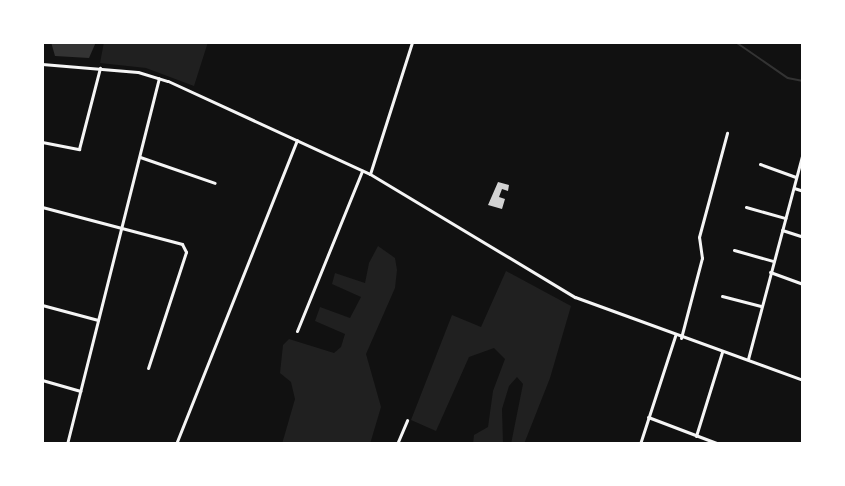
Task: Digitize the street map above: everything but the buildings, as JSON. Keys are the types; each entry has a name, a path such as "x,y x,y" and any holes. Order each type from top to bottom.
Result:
{"street":[{"path":"370,174 412,42"},
{"path":"42,64 99,68 159,78 370,174 575,297 675,336 803,380"},
{"path":"42,142 79,149 99,68"},
{"path":"67,444 159,78"},
{"path":"681,338 702,258 699,237 727,133"},
{"path":"176,444 297,140"},
{"path":"748,360 803,152"},
{"path":"140,157 215,183"},
{"path":"760,164 796,177"},
{"path":"297,331 362,171"},
{"path":"794,188 803,191"},
{"path":"42,207 182,244 186,252 148,368"},
{"path":"746,207 785,218"},
{"path":"782,230 803,237"},
{"path":"734,250 774,261"},
{"path":"770,272 803,284"},
{"path":"722,296 761,306"},
{"path":"42,305 98,320"},
{"path":"640,444 675,336"},
{"path":"696,436 722,352"},
{"path":"42,380 80,391"},
{"path":"648,417 719,444"},
{"path":"397,444 407,420"},
{"path":"701,444 703,438"}],"shaded area":[{"path":"51,42 96,42 89,58 55,56"},
{"path":"104,42 208,42 194,86 146,68 100,63"},
{"path":"378,246 395,258 397,270 395,288 366,354 381,407 370,444 282,444 295,399 291,382 280,373 283,345 289,339 334,353 341,347 345,334 315,321 320,307 350,318 361,297 332,284 335,273 365,283 369,263"},
{"path":"506,271 571,306 550,378 524,444 511,444 523,384 517,377 509,386 502,409 503,444 473,444 474,435 488,427 493,391 505,359 494,348 469,357 436,431 411,420 452,315 481,327"}],"waterway":[{"path":"736,42 788,78 803,81"}]}
